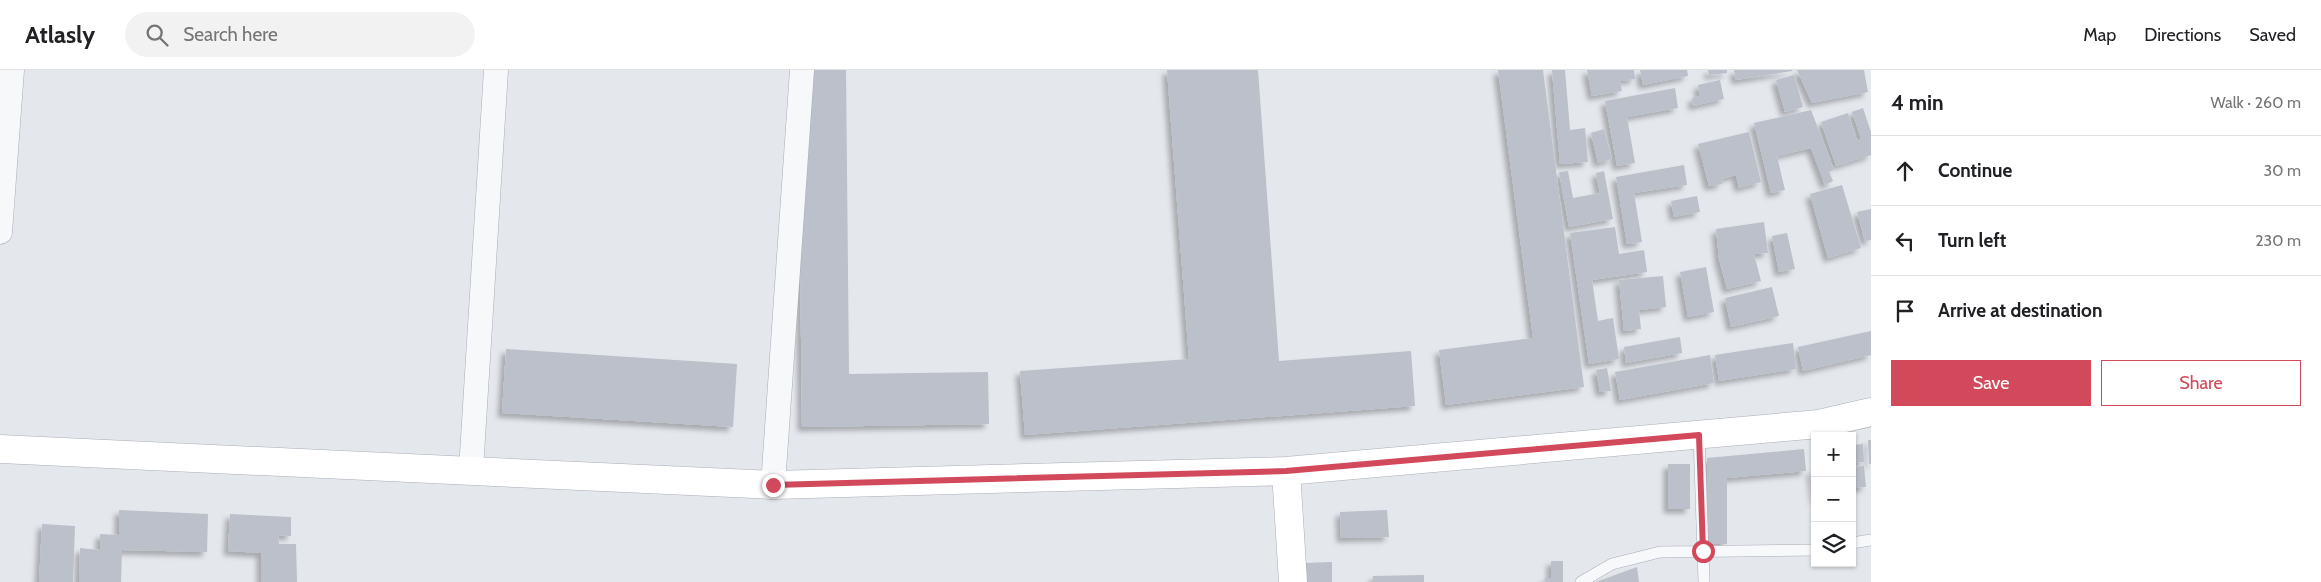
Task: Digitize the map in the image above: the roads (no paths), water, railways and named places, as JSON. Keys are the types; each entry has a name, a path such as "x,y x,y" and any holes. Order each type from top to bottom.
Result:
{"street":[{"path":"0,232 12,70"},
{"path":"471,470 496,70"},
{"path":"773,485 802,70"},
{"path":"0,449 773,485 1286,471 1819,424 1871,412"},
{"path":"1286,471 1293,582"}],"lane":[{"path":"1699,435 1704,582"},
{"path":"1856,542 1871,540"},
{"path":"1581,582 1612,564 1660,552 1811,550"}]}
